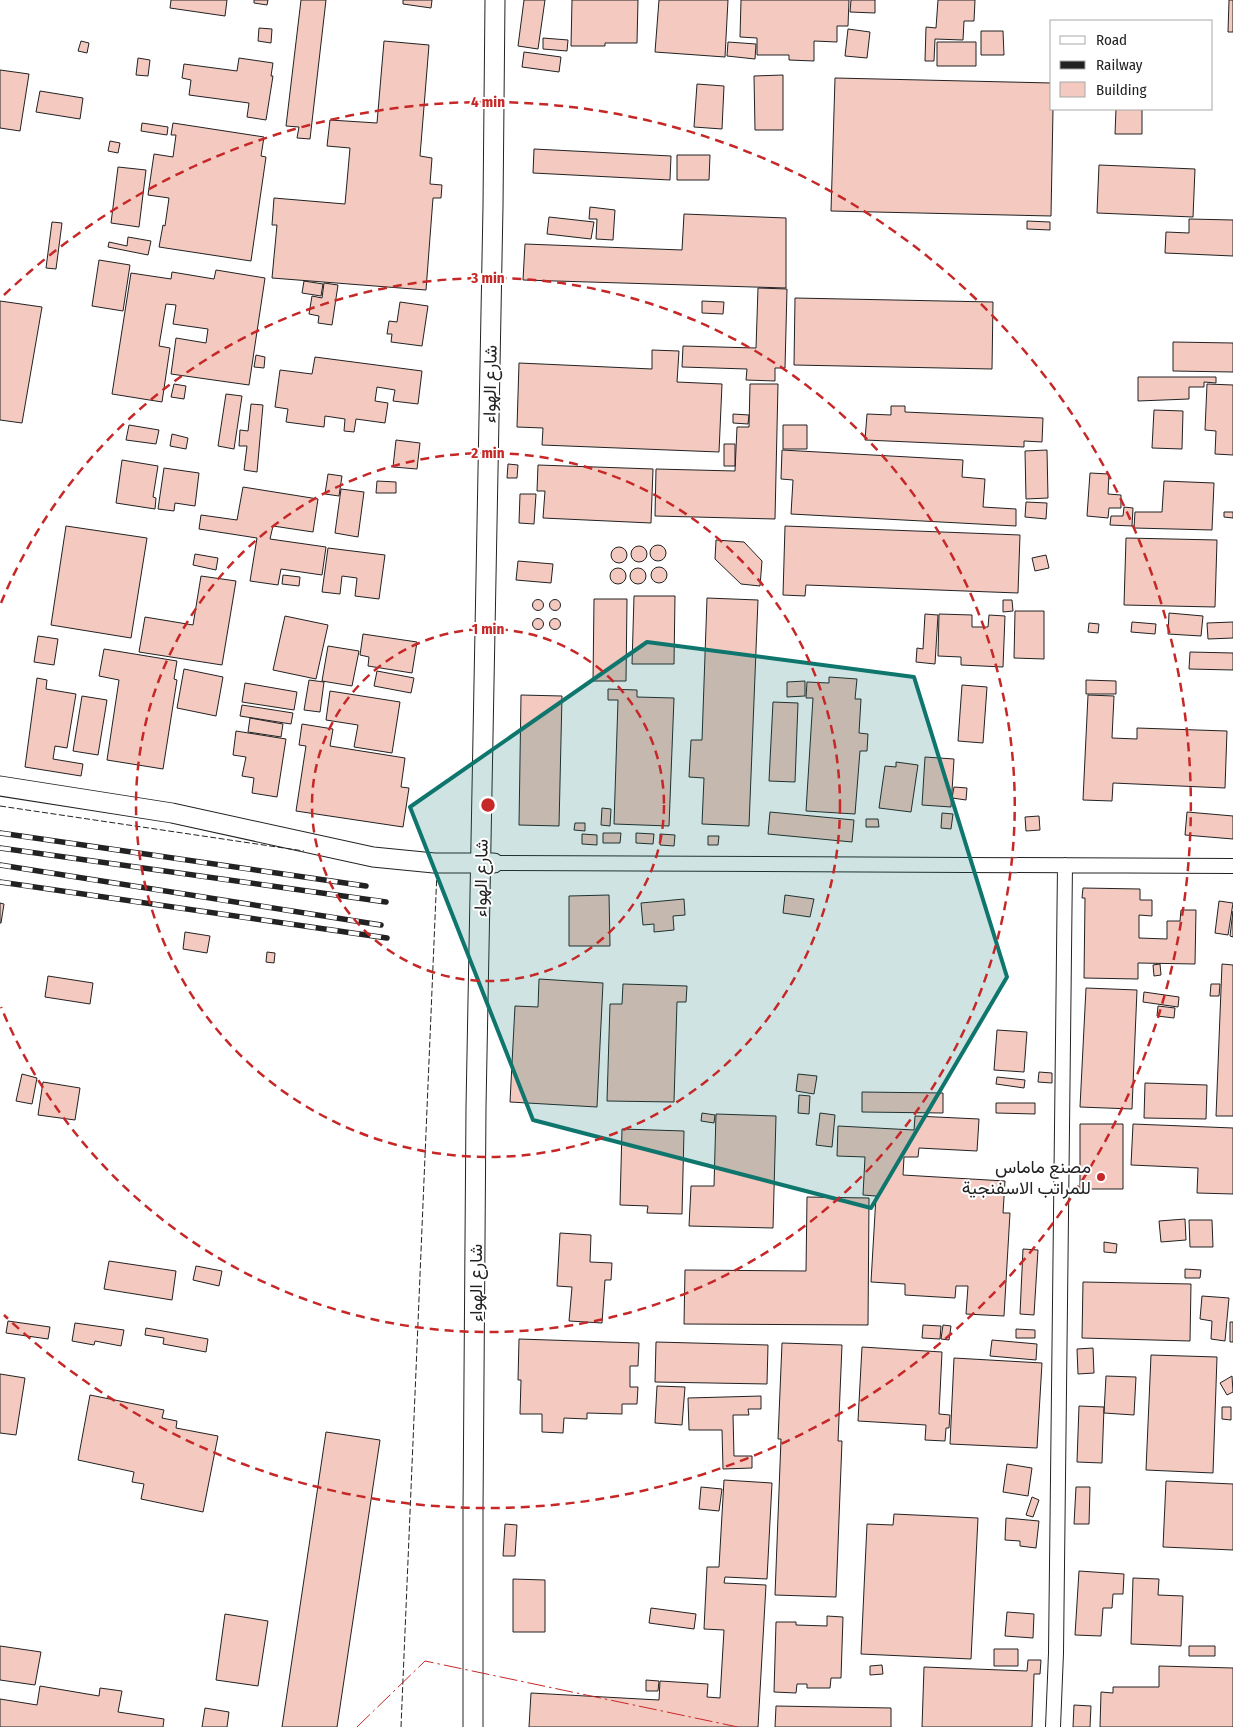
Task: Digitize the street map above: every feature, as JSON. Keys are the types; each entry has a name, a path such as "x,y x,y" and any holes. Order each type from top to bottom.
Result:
{"street":[{"name":"شارع الهواء","path":"473,1727 476,1107 488,862 495,0"},
{"path":"0,786 172,813 373,857 434,863 1233,866"},
{"path":"1053,1727 1056,1653 1065,865"}],"highlighted area":[{"path":"647,642 914,677 1007,977 871,1208 533,1120 410,807"}],"building":[{"path":"171,0 227,0 225,16 170,8"},
{"path":"254,0 268,0 267,5 254,3"},
{"path":"301,0 326,0 310,139 297,138 299,127 286,126"},
{"path":"403,0 432,0 431,8 403,4"},
{"path":"524,0 545,0 538,49 518,46"},
{"path":"572,0 638,0 637,43 605,43 605,46 571,46"},
{"path":"659,0 728,0 725,57 655,52"},
{"path":"741,0 849,0 848,26 837,26 837,42 814,41 814,61 789,60 789,55 757,55 757,38 740,37"},
{"path":"851,0 875,0 875,13 850,12"},
{"path":"938,0 975,0 974,21 964,21 963,40 935,39 934,61 925,61 926,27 936,28"},
{"path":"1229,0 1233,0 1233,32 1228,32"},
{"path":"259,28 272,29 271,43 258,41"},
{"path":"848,29 870,32 867,58 845,56"},
{"path":"981,31 1003,31 1004,55 981,55"},
{"path":"543,38 568,40 567,51 543,49"},
{"path":"81,41 89,43 87,53 78,51"},
{"path":"384,41 429,45 420,156 432,158 430,184 442,185 441,198 433,198 426,290 272,278 277,225 272,225 274,198 345,204 350,148 327,146 330,120 377,123"},
{"path":"728,42 756,44 755,59 727,56"},
{"path":"937,42 976,42 976,66 937,66"},
{"path":"524,52 561,57 559,72 522,67"},
{"path":"138,58 150,60 148,76 136,75"},
{"path":"239,58 273,63 271,76 273,76 266,120 247,117 249,103 189,95 191,80 182,78 184,64 237,71"},
{"path":"0,70 29,74 20,131 0,128"},
{"path":"783,75 783,130 755,130 754,76"},
{"path":"835,78 1050,83 1050,110 1053,110 1051,216 831,211"},
{"path":"697,84 724,86 722,129 694,127"},
{"path":"40,91 83,98 80,119 36,112"},
{"path":"1116,110 1142,110 1142,134 1115,134"},
{"path":"142,123 168,127 167,135 141,131"},
{"path":"173,123 264,137 261,156 266,157 251,261 159,247 163,225 165,226 169,198 148,195 154,154 173,157 176,135 171,135"},
{"path":"110,141 120,143 118,153 108,151"},
{"path":"534,149 671,156 670,180 533,173"},
{"path":"677,155 710,155 709,180 677,180"},
{"path":"1099,165 1195,169 1193,217 1097,213"},
{"path":"118,167 146,170 139,227 111,223"},
{"path":"590,207 615,210 613,240 596,239 597,219 589,219"},
{"path":"684,214 786,218 786,288 523,280 525,244 682,250"},
{"path":"549,217 594,222 591,239 547,234"},
{"path":"1189,219 1233,220 1233,256 1165,253 1166,232 1189,233"},
{"path":"1027,221 1050,222 1050,230 1027,229"},
{"path":"52,222 62,223 56,269 46,268"},
{"path":"128,237 151,241 148,255 108,247 109,242 127,246"},
{"path":"99,260 130,265 123,311 92,306"},
{"path":"216,270 265,278 249,385 171,374 176,338 206,343 208,329 173,324 176,305 166,304 159,346 170,348 162,402 112,394 131,273 171,279 172,272 214,279"},
{"path":"304,281 323,284 321,296 302,293"},
{"path":"324,283 338,285 332,325 318,323 319,316 309,314 312,296 322,298"},
{"path":"758,288 787,289 785,368 775,368 775,381 746,380 747,369 682,367 683,346 756,348"},
{"path":"795,298 993,302 992,369 794,365"},
{"path":"0,301 42,307 22,423 0,420"},
{"path":"702,301 724,302 723,314 702,313"},
{"path":"400,302 428,306 422,346 391,342 392,334 387,334 389,321 397,322"},
{"path":"1173,342 1233,343 1233,372 1173,371"},
{"path":"652,350 679,351 677,382 722,384 719,452 542,445 543,428 517,427 519,363 652,369"},
{"path":"256,355 265,357 264,368 254,367"},
{"path":"315,357 422,371 418,404 393,401 395,390 377,387 375,401 388,403 385,423 356,419 354,432 344,431 345,419 325,416 324,427 286,422 288,409 275,407 280,370 312,374"},
{"path":"1138,377 1216,377 1216,383 1204,382 1204,387 1189,387 1189,399 1138,401"},
{"path":"174,384 186,386 184,399 171,397"},
{"path":"750,384 778,384 775,519 655,516 656,469 735,471 737,427 749,427"},
{"path":"1207,384 1233,385 1233,455 1215,454 1216,431 1205,430"},
{"path":"226,394 242,396 234,449 218,446"},
{"path":"251,404 263,405 257,472 244,470 247,446 239,446 240,430 248,431"},
{"path":"891,406 905,406 905,412 1043,418 1042,442 1024,441 1024,447 865,440 867,414 891,415"},
{"path":"1154,410 1183,411 1182,449 1152,448"},
{"path":"733,414 749,415 748,424 733,423"},
{"path":"129,425 159,430 156,444 126,440"},
{"path":"783,425 807,425 807,449 783,449"},
{"path":"172,434 188,438 186,449 170,446"},
{"path":"396,440 420,443 417,469 393,467"},
{"path":"724,444 735,444 735,466 724,466"},
{"path":"782,450 963,460 962,477 985,479 983,507 1016,509 1016,526 791,514 793,480 781,479"},
{"path":"1047,450 1048,498 1026,499 1025,451"},
{"path":"122,460 158,466 153,497 156,498 155,509 116,503"},
{"path":"508,464 518,465 517,478 507,478"},
{"path":"538,465 653,469 651,523 543,518 545,491 537,491"},
{"path":"164,468 199,473 195,506 175,503 174,511 158,509"},
{"path":"1090,473 1109,474 1108,494 1121,495 1121,508 1109,508 1108,518 1087,516"},
{"path":"328,474 342,476 339,496 325,494"},
{"path":"377,481 396,482 396,493 376,493"},
{"path":"1164,481 1214,483 1212,530 1134,528 1135,512 1162,512"},
{"path":"243,487 318,499 313,532 273,526 270,539 326,547 322,575 281,569 278,585 250,581 257,538 199,529 201,515 237,520"},
{"path":"341,489 364,492 358,537 335,533"},
{"path":"520,494 536,494 534,524 519,523"},
{"path":"1026,502 1047,503 1046,519 1025,517"},
{"path":"1124,507 1133,508 1132,526 1110,525 1111,516 1123,516"},
{"path":"1224,512 1233,512 1233,518 1224,517"},
{"path":"66,526 147,538 131,638 51,625"},
{"path":"785,526 1020,535 1018,593 806,585 805,596 783,595"},
{"path":"1126,538 1217,540 1215,607 1124,605"},
{"path":"716,540 744,542 762,561 760,586 741,584 715,559"},
{"path":"658,545 664,547 666,553 664,559 658,561 652,559 650,553 652,547"},
{"path":"639,546 645,548 647,554 645,560 639,562 633,560 631,554 633,548"},
{"path":"619,547 625,549 627,555 625,561 619,563 613,561 611,555 613,549"},
{"path":"328,548 385,555 379,599 355,596 357,578 342,576 340,594 322,592"},
{"path":"195,554 218,558 216,570 193,565"},
{"path":"1046,555 1049,568 1035,571 1032,558"},
{"path":"518,561 553,564 551,583 516,580"},
{"path":"659,567 665,569 667,575 665,581 659,583 653,581 651,575 653,569"},
{"path":"618,568 624,570 626,576 624,582 618,584 612,582 610,576 612,570"},
{"path":"638,568 644,570 646,576 644,582 638,584 632,582 630,576 632,570"},
{"path":"283,575 300,577 299,586 282,584"},
{"path":"201,576 236,581 222,665 139,652 145,617 193,625"},
{"path":"634,596 675,596 674,664 632,664"},
{"path":"707,598 758,600 749,826 702,824 704,778 689,777 691,740 702,740"},
{"path":"538,599 544,605 538,611 532,605"},
{"path":"555,599 561,605 555,611 549,605"},
{"path":"594,599 627,599 626,681 593,681"},
{"path":"1003,600 1012,600 1013,611 1003,612"},
{"path":"1015,611 1044,611 1044,659 1014,658"},
{"path":"1169,613 1203,616 1201,636 1168,634"},
{"path":"925,614 938,615 935,664 916,662 917,648 923,649"},
{"path":"939,614 972,615 972,627 988,627 989,615 1005,616 1003,667 961,665 961,657 938,656"},
{"path":"285,616 328,625 316,679 273,670"},
{"path":"538,618 544,624 538,630 532,624"},
{"path":"555,618 561,624 555,630 549,624"},
{"path":"1132,622 1156,624 1155,634 1131,632"},
{"path":"1233,622 1233,638 1208,639 1207,623"},
{"path":"1089,623 1099,624 1098,633 1088,632"},
{"path":"363,634 417,642 412,673 368,666 369,657 360,655"},
{"path":"38,636 58,639 54,665 34,662"},
{"path":"328,646 359,651 352,686 322,681"},
{"path":"104,649 177,661 174,679 177,680 163,769 107,760 119,680 99,676"},
{"path":"1190,652 1233,653 1233,670 1189,669"},
{"path":"184,669 223,677 216,716 177,708"},
{"path":"377,671 414,678 411,693 374,686"},
{"path":"829,677 857,679 855,699 861,699 859,733 868,734 867,751 860,751 855,814 806,811 813,698 806,698 807,682 829,683"},
{"path":"37,678 47,680 46,689 76,694 67,748 55,746 53,759 83,764 81,776 25,767"},
{"path":"309,680 324,682 320,712 304,710"},
{"path":"1086,680 1116,681 1116,694 1086,694"},
{"path":"805,681 805,696 787,697 787,682"},
{"path":"245,683 297,692 294,710 242,702"},
{"path":"962,685 987,687 983,743 958,741"},
{"path":"608,689 637,690 637,697 674,698 669,826 614,824 618,700 608,700"},
{"path":"330,691 400,702 392,753 354,747 358,725 326,720"},
{"path":"521,695 562,696 559,826 519,825"},
{"path":"1088,695 1114,696 1112,738 1137,739 1137,728 1227,731 1225,788 1113,783 1112,801 1083,800"},
{"path":"82,696 107,700 98,755 73,751"},
{"path":"773,702 798,703 795,782 769,781"},
{"path":"242,705 293,713 291,724 240,716"},
{"path":"250,718 283,724 281,737 248,732"},
{"path":"302,724 333,729 330,746 405,758 401,787 409,788 403,827 296,811 306,746 299,745"},
{"path":"236,731 286,739 277,797 252,793 254,778 242,776 246,757 233,755"},
{"path":"925,757 954,759 951,807 922,805"},
{"path":"896,762 918,765 911,812 879,808 885,766 896,767"},
{"path":"954,787 967,788 966,800 952,798"},
{"path":"602,808 611,809 610,826 601,825"},
{"path":"770,812 854,820 852,842 768,834"},
{"path":"1187,812 1233,816 1233,839 1185,835"},
{"path":"942,813 953,814 951,829 941,828"},
{"path":"1039,816 1040,830 1026,831 1025,817"},
{"path":"866,819 878,819 879,827 866,827"},
{"path":"575,823 585,823 585,831 574,830"},
{"path":"603,833 621,833 620,843 603,843"},
{"path":"636,833 654,834 653,844 636,843"},
{"path":"582,834 597,835 597,845 582,844"},
{"path":"660,834 675,835 674,846 660,845"},
{"path":"708,836 719,836 718,845 708,845"},
{"path":"1083,888 1140,889 1140,900 1152,900 1152,916 1139,915 1139,938 1167,939 1167,921 1180,921 1181,910 1196,910 1195,964 1138,963 1138,979 1084,978 1085,898 1082,898"},
{"path":"609,895 610,946 569,946 569,896"},
{"path":"785,895 814,899 810,917 783,913"},
{"path":"684,899 685,915 673,916 674,930 654,932 654,924 643,925 641,903"},
{"path":"1219,901 1233,903 1228,935 1215,933"},
{"path":"0,903 4,904 1,923 0,923"},
{"path":"1233,911 1233,937 1230,936"},
{"path":"185,932 210,936 207,953 183,949"},
{"path":"267,952 275,953 274,963 266,962"},
{"path":"1160,964 1161,975 1154,976 1153,965"},
{"path":"1222,964 1233,965 1233,1116 1216,1116"},
{"path":"48,976 93,983 90,1004 45,997"},
{"path":"539,979 603,983 597,1107 510,1102 515,1006 538,1007"},
{"path":"623,984 687,986 686,1002 677,1002 674,1102 607,1101 610,1004 622,1004"},
{"path":"1211,984 1220,984 1219,996 1210,996"},
{"path":"1086,988 1137,990 1132,1109 1080,1107"},
{"path":"1144,992 1179,997 1178,1007 1143,1002"},
{"path":"1158,1006 1175,1008 1174,1018 1157,1016"},
{"path":"997,1030 1027,1032 1024,1072 994,1070"},
{"path":"1039,1072 1052,1073 1052,1083 1038,1082"},
{"path":"22,1074 37,1078 32,1104 16,1101"},
{"path":"798,1074 817,1076 814,1094 796,1091"},
{"path":"997,1077 1025,1080 1024,1088 996,1084"},
{"path":"43,1082 80,1088 75,1120 38,1115"},
{"path":"1145,1083 1207,1085 1206,1119 1144,1118"},
{"path":"862,1092 943,1093 943,1113 862,1112"},
{"path":"799,1095 810,1096 809,1114 798,1113"},
{"path":"996,1103 1035,1103 1035,1114 996,1113"},
{"path":"702,1113 715,1115 714,1123 701,1121"},
{"path":"820,1113 835,1115 832,1147 816,1145"},
{"path":"716,1114 776,1116 773,1228 689,1226 691,1186 714,1186"},
{"path":"915,1116 979,1119 977,1151 919,1148 918,1157 904,1157 903,1175 1005,1181 1003,1213 1010,1213 1004,1316 966,1314 968,1286 956,1286 955,1298 905,1295 905,1284 871,1282 876,1196 863,1195 865,1157 837,1156 838,1126 914,1130"},
{"path":"1080,1124 1123,1124 1123,1189 1080,1189"},
{"path":"1133,1124 1233,1128 1233,1194 1197,1193 1198,1168 1131,1165"},
{"path":"622,1129 684,1131 682,1214 647,1213 648,1206 620,1205"},
{"path":"807,1197 869,1198 868,1325 684,1324 685,1270 806,1271"},
{"path":"1185,1219 1186,1240 1161,1242 1159,1221"},
{"path":"1189,1220 1212,1220 1213,1247 1190,1247"},
{"path":"560,1233 591,1235 590,1262 612,1263 611,1280 605,1280 602,1323 569,1321 572,1287 557,1286"},
{"path":"1104,1242 1117,1244 1116,1253 1104,1252"},
{"path":"1023,1249 1038,1250 1034,1315 1020,1314"},
{"path":"109,1261 176,1271 172,1300 104,1289"},
{"path":"196,1266 222,1271 219,1286 193,1280"},
{"path":"1185,1269 1201,1270 1200,1278 1185,1278"},
{"path":"1083,1282 1191,1284 1190,1341 1082,1338"},
{"path":"1202,1296 1229,1298 1225,1341 1211,1339 1212,1321 1200,1319"},
{"path":"8,1321 50,1327 48,1339 6,1333"},
{"path":"1230,1322 1233,1322 1233,1342 1230,1342"},
{"path":"75,1323 124,1330 121,1346 95,1341 94,1345 72,1341"},
{"path":"923,1325 941,1326 940,1339 922,1338"},
{"path":"943,1325 951,1326 949,1340 941,1339"},
{"path":"146,1328 208,1339 206,1352 163,1344 164,1338 145,1335"},
{"path":"1016,1329 1035,1330 1035,1338 1016,1338"},
{"path":"519,1339 639,1343 638,1366 630,1366 630,1387 638,1387 637,1404 622,1404 622,1414 587,1413 587,1419 564,1418 563,1433 542,1432 542,1414 520,1414 521,1380 518,1380"},
{"path":"992,1340 1037,1344 1036,1360 990,1356"},
{"path":"656,1342 768,1345 767,1384 655,1382"},
{"path":"782,1343 842,1345 838,1441 842,1441 836,1597 775,1595 781,1439 778,1439"},
{"path":"862,1347 942,1352 939,1414 950,1415 945,1441 925,1440 926,1425 858,1421"},
{"path":"1093,1348 1094,1373 1078,1374 1077,1349"},
{"path":"1151,1355 1217,1357 1213,1473 1146,1470"},
{"path":"954,1358 1042,1363 1037,1448 950,1444"},
{"path":"0,1374 25,1378 16,1435 0,1433"},
{"path":"1106,1376 1136,1377 1134,1415 1104,1413"},
{"path":"1232,1376 1233,1392 1227,1395 1220,1383"},
{"path":"657,1386 685,1387 682,1425 655,1423"},
{"path":"90,1395 164,1410 162,1418 177,1421 176,1428 218,1436 203,1512 141,1499 144,1484 132,1482 134,1472 78,1460"},
{"path":"761,1396 761,1409 748,1409 749,1415 733,1415 734,1456 752,1456 752,1468 723,1469 722,1430 689,1430 688,1398"},
{"path":"1079,1406 1104,1407 1102,1463 1077,1462"},
{"path":"1222,1407 1231,1407 1231,1420 1222,1419"},
{"path":"326,1432 380,1440 337,1727 282,1727"},
{"path":"1007,1464 1032,1468 1028,1496 1003,1492"},
{"path":"724,1480 772,1483 767,1579 725,1577 724,1583 766,1585 758,1727 529,1727 531,1693 659,1700 660,1681 708,1684 707,1697 720,1698 724,1630 704,1629 707,1567 719,1567"},
{"path":"1166,1481 1233,1484 1233,1550 1163,1547"},
{"path":"701,1487 722,1489 719,1511 699,1509"},
{"path":"1076,1487 1090,1487 1089,1524 1074,1524"},
{"path":"1032,1497 1039,1500 1033,1517 1026,1515"},
{"path":"894,1514 978,1518 971,1659 861,1654 867,1524 893,1525"},
{"path":"1006,1518 1039,1521 1036,1548 1020,1546 1020,1541 1005,1540"},
{"path":"505,1524 517,1525 515,1556 503,1556"},
{"path":"1079,1571 1124,1574 1123,1594 1113,1594 1112,1608 1103,1608 1101,1636 1075,1635"},
{"path":"1133,1578 1159,1579 1158,1595 1183,1596 1181,1646 1131,1644"},
{"path":"513,1579 545,1580 545,1632 513,1632"},
{"path":"651,1608 696,1614 694,1629 649,1623"},
{"path":"1007,1612 1034,1614 1033,1638 1005,1636"},
{"path":"225,1614 268,1621 258,1686 216,1680"},
{"path":"827,1616 843,1617 841,1678 831,1678 830,1688 807,1688 807,1684 797,1684 796,1693 774,1692 776,1622 796,1622 796,1625 827,1626"},
{"path":"0,1646 41,1652 35,1685 0,1680"},
{"path":"1189,1646 1215,1646 1215,1656 1189,1656"},
{"path":"994,1649 1018,1649 1018,1666 994,1666"},
{"path":"1028,1660 1041,1660 1040,1674 1034,1674 1032,1727 922,1727 924,1667 1027,1671"},
{"path":"882,1665 883,1674 870,1675 870,1666"},
{"path":"1159,1666 1233,1668 1233,1727 1100,1727 1101,1692 1113,1693 1113,1687 1159,1687"},
{"path":"646,1680 659,1681 658,1691 646,1691"},
{"path":"40,1686 99,1696 100,1688 122,1691 118,1712 164,1719 163,1727 0,1727 0,1699 37,1705"},
{"path":"1074,1705 1091,1706 1090,1727 1073,1727"},
{"path":"776,1706 891,1708 891,1727 775,1727"},
{"path":"205,1708 229,1712 227,1727 202,1727"}],"railway":[{"path":"0,833 366,886"},
{"path":"0,848 386,902"},
{"path":"0,865 381,925"},
{"path":"0,882 387,938"}],"fence":[{"path":"0,806 304,851"},
{"path":"401,1727 437,871 435,871"}],"power":[{"path":"357,1727 425,1661 738,1727"}],"place":[{"name":"مصنع ماماس للمراتب الاسفنجية","path":"1101,1177"}]}
